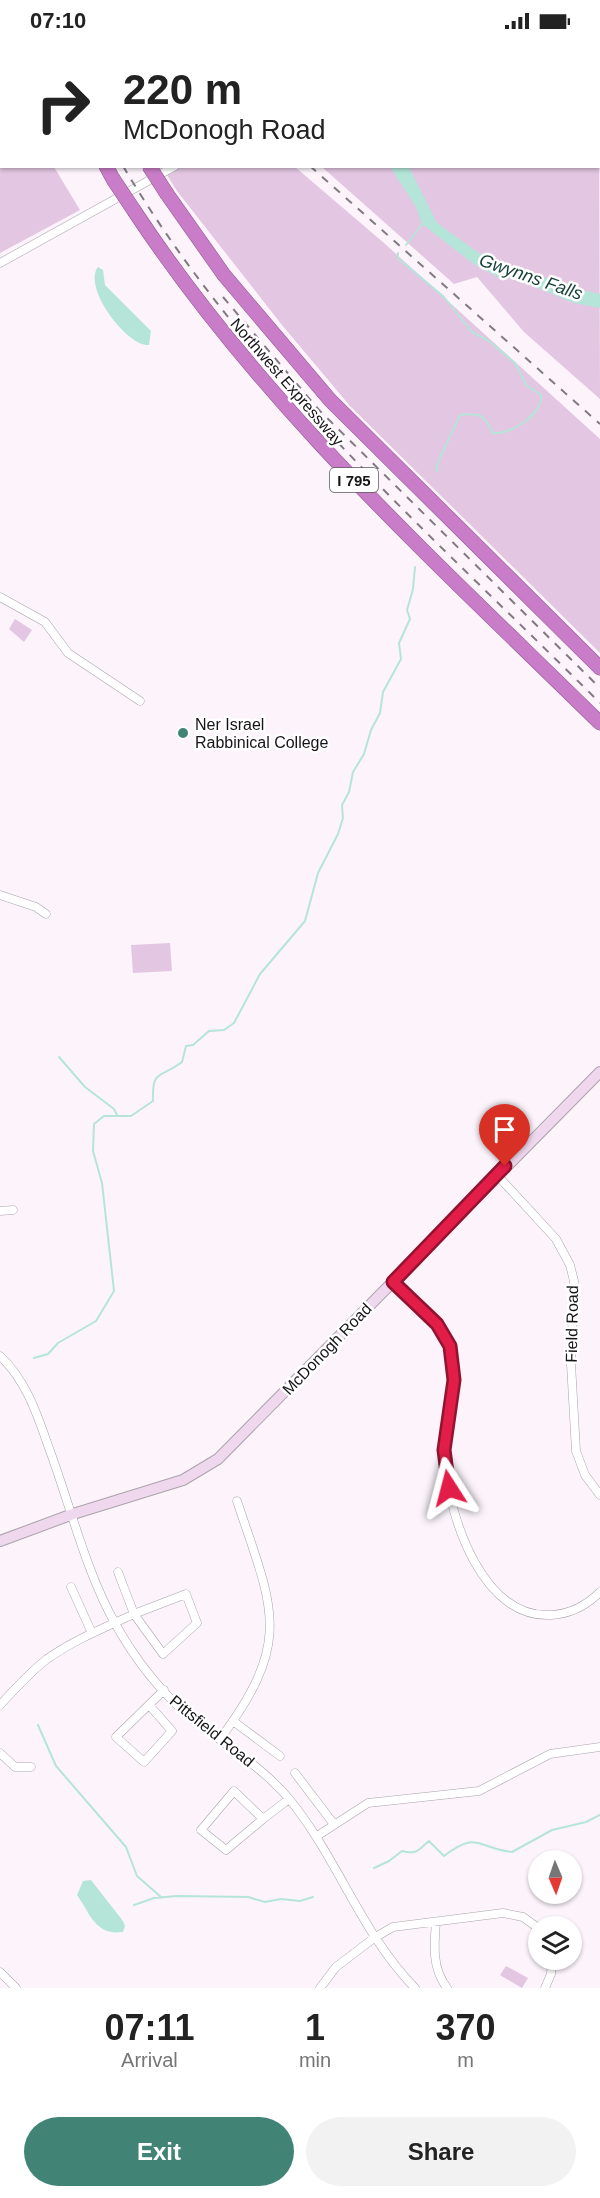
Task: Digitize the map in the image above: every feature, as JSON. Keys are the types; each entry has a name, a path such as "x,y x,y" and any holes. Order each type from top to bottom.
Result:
{"highway":[{"name":"Northwest Expressway","path":"107,168 135,213 230,344 301,426 600,723"},
{"name":"Northwest Expressway","path":"150,168 224,275 330,400 600,668"}],"main road":[{"name":"McDonogh Road","path":"0,1541 73,1514 174,1483 211,1464 235,1444 497,1174 600,1072"}],"street":[{"path":"0,263 171,168"},
{"path":"0,597 45,622 68,653 140,701"},
{"path":"0,895 36,907 46,914"},
{"name":"Field Road","path":"497,1174 556,1239 570,1265 574,1281 571,1364 576,1451 585,1475 600,1495"},
{"path":"0,1211 13,1210"},
{"path":"393,1282 437,1324 450,1346 454,1380 445,1433 445,1465 458,1520 487,1581 510,1605 538,1615 567,1612 590,1602 600,1593"},
{"name":"Pittsfield Road","path":"0,1356 9,1364 33,1405 100,1590 115,1623 139,1661 189,1716 257,1768 289,1799 317,1836 374,1938 415,1988"},
{"path":"220,1739 261,1676 271,1630 268,1596 237,1501"},
{"path":"0,1704 45,1660 92,1633 134,1614 186,1594 197,1623 163,1654 134,1614 118,1572"},
{"path":"71,1587 92,1633"},
{"path":"149,1705 172,1731 144,1762 116,1737 164,1690"},
{"path":"233,1721 280,1756"},
{"path":"317,1836 333,1823 360,1807 377,1801 479,1791 550,1754 600,1747"},
{"path":"0,1753 15,1767 31,1767"},
{"path":"295,1773 333,1823"},
{"path":"263,1819 234,1791 201,1830 226,1850 289,1799"},
{"path":"320,1988 336,1966 393,1927 503,1913 523,1917 528,1921"},
{"path":"436,1922 435,1958 439,1976 447,1988"},
{"path":"545,1988 551,1970"},
{"path":"0,1972 16,1988"}],"shaded area":[{"path":"0,168 55,168 80,210 0,253"},
{"path":"163,168 296,168 384,243 600,439 600,653 350,406 282,325 177,191"},
{"path":"323,168 599,168 600,399 524,332 477,277 454,284"},
{"path":"15,619 32,630 24,642 9,629"},
{"path":"170,943 172,971 133,973 131,945"},
{"path":"506,1966 528,1978 522,1988 500,1975"}],"water":[{"name":"Gwynns Falls","path":"391,168 410,168 437,223 476,251 504,266 520,267 566,286 600,294 600,308 574,303 513,278 501,279 475,265 422,224 416,207"},
{"path":"98,267 103,270 105,285 151,331 149,345 140,343 130,336 109,314 96,288 95,276"},
{"path":"91,1880 123,1921 125,1926 123,1932 114,1932 100,1927 94,1922 77,1895 83,1881"}],"waterway":[{"path":"406,245 423,223"},
{"path":"398,253 398,258 444,297 472,332 489,341 515,363 526,385 541,395 540,402 531,416 516,427 500,433 493,433 481,416 460,415 438,462 437,471"},
{"path":"34,1358 48,1354 58,1343 96,1321 114,1291 102,1183 93,1151 94,1124 104,1116 131,1116 153,1101 156,1079 182,1062 186,1046 193,1045 209,1031 224,1030 234,1023 260,974 305,921 318,873 338,834 343,818 342,805 349,792 353,772 364,754 371,730 380,713 383,692 401,659 399,643 410,619 407,610 413,589 415,567"},
{"path":"59,1057 85,1087 114,1109 117,1115"},
{"path":"38,1725 56,1766 126,1847 137,1876 161,1897"},
{"path":"374,1868 389,1861 402,1851 417,1851 429,1841 444,1856 455,1848 471,1842 512,1852 552,1830 586,1822 600,1815"},
{"path":"134,1905 154,1898 177,1896 248,1897 265,1902 281,1899 300,1901 313,1897"}],"railway":[{"path":"124,168 172,242 226,314 283,383 407,514 600,703"},
{"path":"312,168 600,424"},
{"path":"223,297 319,410 600,688"}],"place":[{"name":"Ner Israel Rabbinical College","path":"183,733"}],"route":[{"path":"449,1488 444,1450 454,1380 450,1346 437,1324 393,1282 505,1166"}]}
